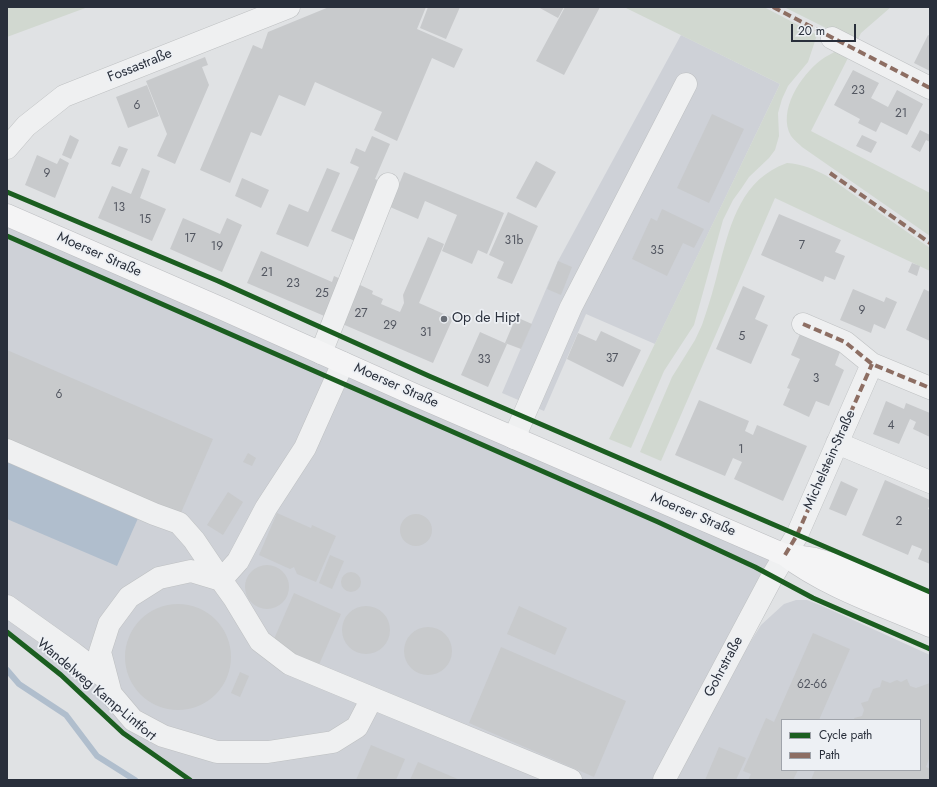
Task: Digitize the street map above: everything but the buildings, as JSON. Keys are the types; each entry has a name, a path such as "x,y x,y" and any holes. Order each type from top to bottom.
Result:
{"main road":[{"name":"Moerser Straße","path":"7,215 514,438 785,555 809,572 826,581 930,626"},
{"name":"Moerser Straße","path":"785,555 815,559 833,564 930,606"}],"street":[{"name":"Fossastraße","path":"7,148 26,126 64,96 289,7"},
{"path":"832,38 930,88"},
{"path":"514,438 571,307 686,84"},
{"path":"321,353 388,184"},
{"path":"803,324 845,342 872,364 930,388"},
{"path":"221,580 238,561 266,508 304,448 344,363"},
{"name":"Michelstein-Straße","path":"785,555 797,535 872,364"},
{"path":"837,443 930,482"},
{"path":"7,450 154,514 179,523 194,540 234,598 260,641 290,664 571,780"},
{"name":"Gohrstraße","path":"664,780 785,555"},
{"path":"221,580 190,571 159,578 129,597 110,624 100,652 111,694 133,720 163,736 216,752 268,752 332,742 357,727 372,698"},
{"path":"7,606 107,679"}],"shaded area":[{"path":"7,7 88,7 7,37"},
{"path":"624,7 764,7 817,35 808,62 788,86 782,99 778,113 779,136 775,150 769,158 749,177 733,200 723,220 694,325 664,371 631,448 609,439 780,84"},
{"path":"784,7 891,7 861,33 856,43"},
{"path":"681,35 780,84 655,344 586,314 544,411 502,393 558,261"},
{"path":"837,50 849,56 811,131 930,193 930,236 802,147 791,136 787,126 787,116 793,94 813,67"},
{"path":"787,163 808,167 827,176 930,248 930,271 775,198 661,461 640,452 672,377 695,340 702,325 729,232 741,204 749,191 759,180 772,170"},
{"path":"7,223 782,563 663,780 190,780 162,757 129,738 86,697 7,633"},
{"path":"796,600 807,600 930,655 930,780 674,780 738,662 761,625 784,604"}],"water":[{"path":"7,459 139,516 117,566 7,519"}],"waterway":[{"path":"7,670 19,684 66,715 97,756 135,780"}],"marked path":[{"path":"773,7 930,88"},
{"path":"830,173 930,243"},
{"path":"803,324 845,342 872,364 930,388"},
{"path":"785,555 797,535 872,364"}],"cycle path":[{"path":"7,192 218,281 429,376 930,592"},
{"path":"7,236 658,522 755,567 813,598 930,649"},
{"name":"Wandelweg Kamp-Lintfort","path":"7,632 61,675 123,733 190,780"}],"place":[{"name":"Op de Hipt","path":"444,319"}]}
